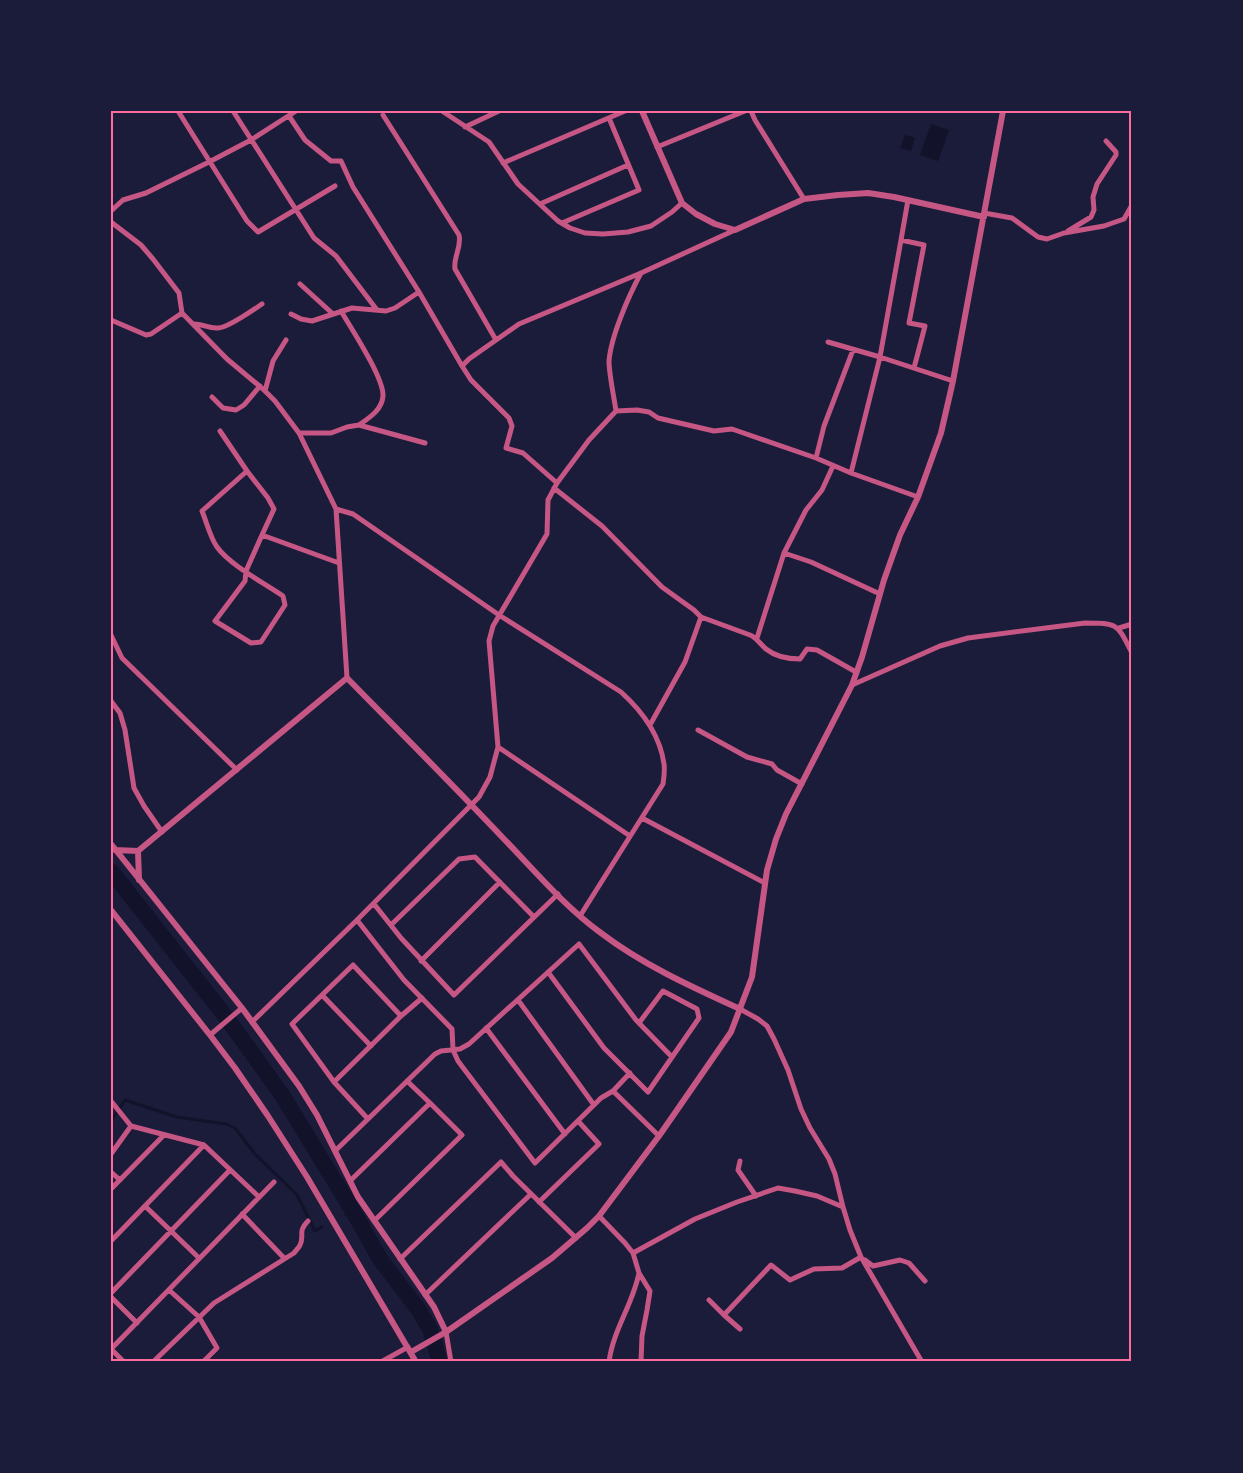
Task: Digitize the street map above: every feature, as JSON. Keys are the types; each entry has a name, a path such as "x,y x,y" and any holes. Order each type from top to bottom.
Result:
{"street":[{"path":"178,111 247,221 258,232 335,186"},
{"path":"233,111 314,238 336,256 377,310"},
{"path":"111,211 123,200 146,194 251,140 296,111"},
{"path":"442,111 489,142 518,184 570,228 585,233 628,232 651,226 682,203"},
{"path":"465,127 485,114 499,111"},
{"path":"503,162 626,111"},
{"path":"642,111 682,203 715,224 735,230"},
{"path":"657,147 745,111"},
{"path":"751,111 804,200"},
{"path":"381,1362 443,1334 552,1258 576,1238 599,1216 659,1136 731,1032 752,976 766,870 776,839 786,814 852,685 900,535 918,497 941,433 1004,111"},
{"path":"383,115 459,235 455,269 496,340"},
{"path":"289,116 305,140 331,161 341,161 353,187 471,380 509,418 512,426 506,448 523,453 555,486 602,526 662,587 701,617 757,638 772,654 787,659 800,659 807,650 817,650 856,672"},
{"path":"562,223 639,190 609,118"},
{"path":"462,366 519,324 641,273 804,200 868,193 984,215 1012,218 1038,237 1047,239 1064,233 1091,217 1097,184 1116,155 1106,141"},
{"path":"540,204 628,165"},
{"path":"851,473 880,357 908,200"},
{"path":"1064,233 1104,226 1124,219 1132,205"},
{"path":"111,222 141,245 179,293 182,313 227,359 275,401 299,433 336,509 347,678 558,894 600,933 633,956 673,978 740,1009 767,1026 788,1070 801,1109 829,1159 850,1230 861,1257 922,1362"},
{"path":"901,240 924,244 909,323 925,326 914,368"},
{"path":"616,411 609,361 624,309 641,273"},
{"path":"300,284 333,314"},
{"path":"291,314 312,321 352,308 386,311 395,308 419,292"},
{"path":"194,324 222,328 262,304"},
{"path":"341,311 368,357 383,396 378,410 359,425"},
{"path":"111,320 146,335 152,334 182,313"},
{"path":"212,397 223,408 231,411 244,405 262,388 273,361 286,340"},
{"path":"828,342 953,381"},
{"path":"816,458 824,426 853,350"},
{"path":"252,1022 357,921 479,797 490,777 498,747 489,641 493,626 547,534 548,500 555,486 589,440 616,411 649,412 658,418 714,431 732,429 918,497"},
{"path":"299,433 331,433 359,425 424,444"},
{"path":"220,431 274,509 246,571 246,581 215,621 250,644 261,642 285,605 283,596 246,571 224,555 215,545 202,511 247,471"},
{"path":"757,638 784,553 806,510 822,490 833,466"},
{"path":"336,509 353,514 499,615 621,692 638,707 650,725 664,765 663,784 580,916"},
{"path":"262,535 339,563"},
{"path":"784,553 811,562 880,594"},
{"path":"650,725 685,662 701,617"},
{"path":"852,685 940,646 969,638 1085,623 1112,624 1119,628 1132,653"},
{"path":"1119,628 1132,624"},
{"path":"111,635 122,658 237,770"},
{"path":"113,847 138,851 347,678"},
{"path":"111,701 120,713 126,730 134,788 162,832"},
{"path":"698,730 747,757 772,764 777,770 802,784"},
{"path":"498,747 630,836"},
{"path":"642,818 765,883"},
{"path":"113,847 242,1008 299,1086 317,1115 358,1197 434,1307 451,1362"},
{"path":"138,851 139,880"},
{"path":"391,925 459,859 476,856 534,917"},
{"path":"421,961 500,882"},
{"path":"374,904 421,961 454,995 558,894"},
{"path":"111,910 210,1035 268,1116 302,1168 416,1362"},
{"path":"357,921 404,980 452,1029 453,1050 458,1060 535,1163 601,1098 613,1091 630,1074"},
{"path":"335,1151 435,1054 460,1049 469,1044 579,944 639,1023 672,1056"},
{"path":"368,1119 334,1082 292,1024 353,965 401,1016"},
{"path":"548,972 604,1048 648,1092 699,1018 697,1009 663,991 639,1023"},
{"path":"322,995 371,1046"},
{"path":"334,1082 422,998"},
{"path":"518,1000 594,1105"},
{"path":"210,1035 242,1008"},
{"path":"486,1028 565,1134"},
{"path":"374,1221 462,1135 407,1081"},
{"path":"613,1091 659,1136"},
{"path":"111,1101 131,1126 204,1145 259,1197"},
{"path":"350,1181 430,1103"},
{"path":"539,1202 599,1144 578,1120"},
{"path":"111,1154 131,1126"},
{"path":"111,1189 164,1135"},
{"path":"111,1241 204,1145"},
{"path":"740,1161 738,1170 756,1196"},
{"path":"400,1259 501,1162 576,1238"},
{"path":"111,1293 231,1170"},
{"path":"111,1172 120,1180"},
{"path":"124,1362 111,1349 274,1182"},
{"path":"633,1253 695,1219 778,1188 817,1196 843,1208"},
{"path":"425,1294 531,1194"},
{"path":"145,1206 199,1258"},
{"path":"242,1214 284,1258"},
{"path":"599,1216 633,1253 639,1272 650,1291 642,1336 641,1362"},
{"path":"153,1362 214,1303 294,1252 301,1244 301,1233 308,1221"},
{"path":"861,1257 873,1266 900,1260 909,1263 925,1281"},
{"path":"724,1315 771,1265 790,1280 814,1269 842,1268 861,1257"},
{"path":"609,1362 614,1339 636,1289 639,1272"},
{"path":"169,1290 199,1317 217,1348 203,1362"},
{"path":"111,1298 136,1323"},
{"path":"709,1300 740,1329"}],"shaded area":[{"path":"931,124 949,130 938,161 920,155"},
{"path":"905,135 915,138 911,151 900,148"}],"waterway":[{"path":"111,871 226,1017 282,1095 380,1259 418,1309 430,1329 440,1362"},
{"path":"111,1121 125,1100 177,1117 226,1124 235,1128 255,1154 297,1195 315,1231 322,1227"},
{"path":"346,1215 353,1211"}]}
